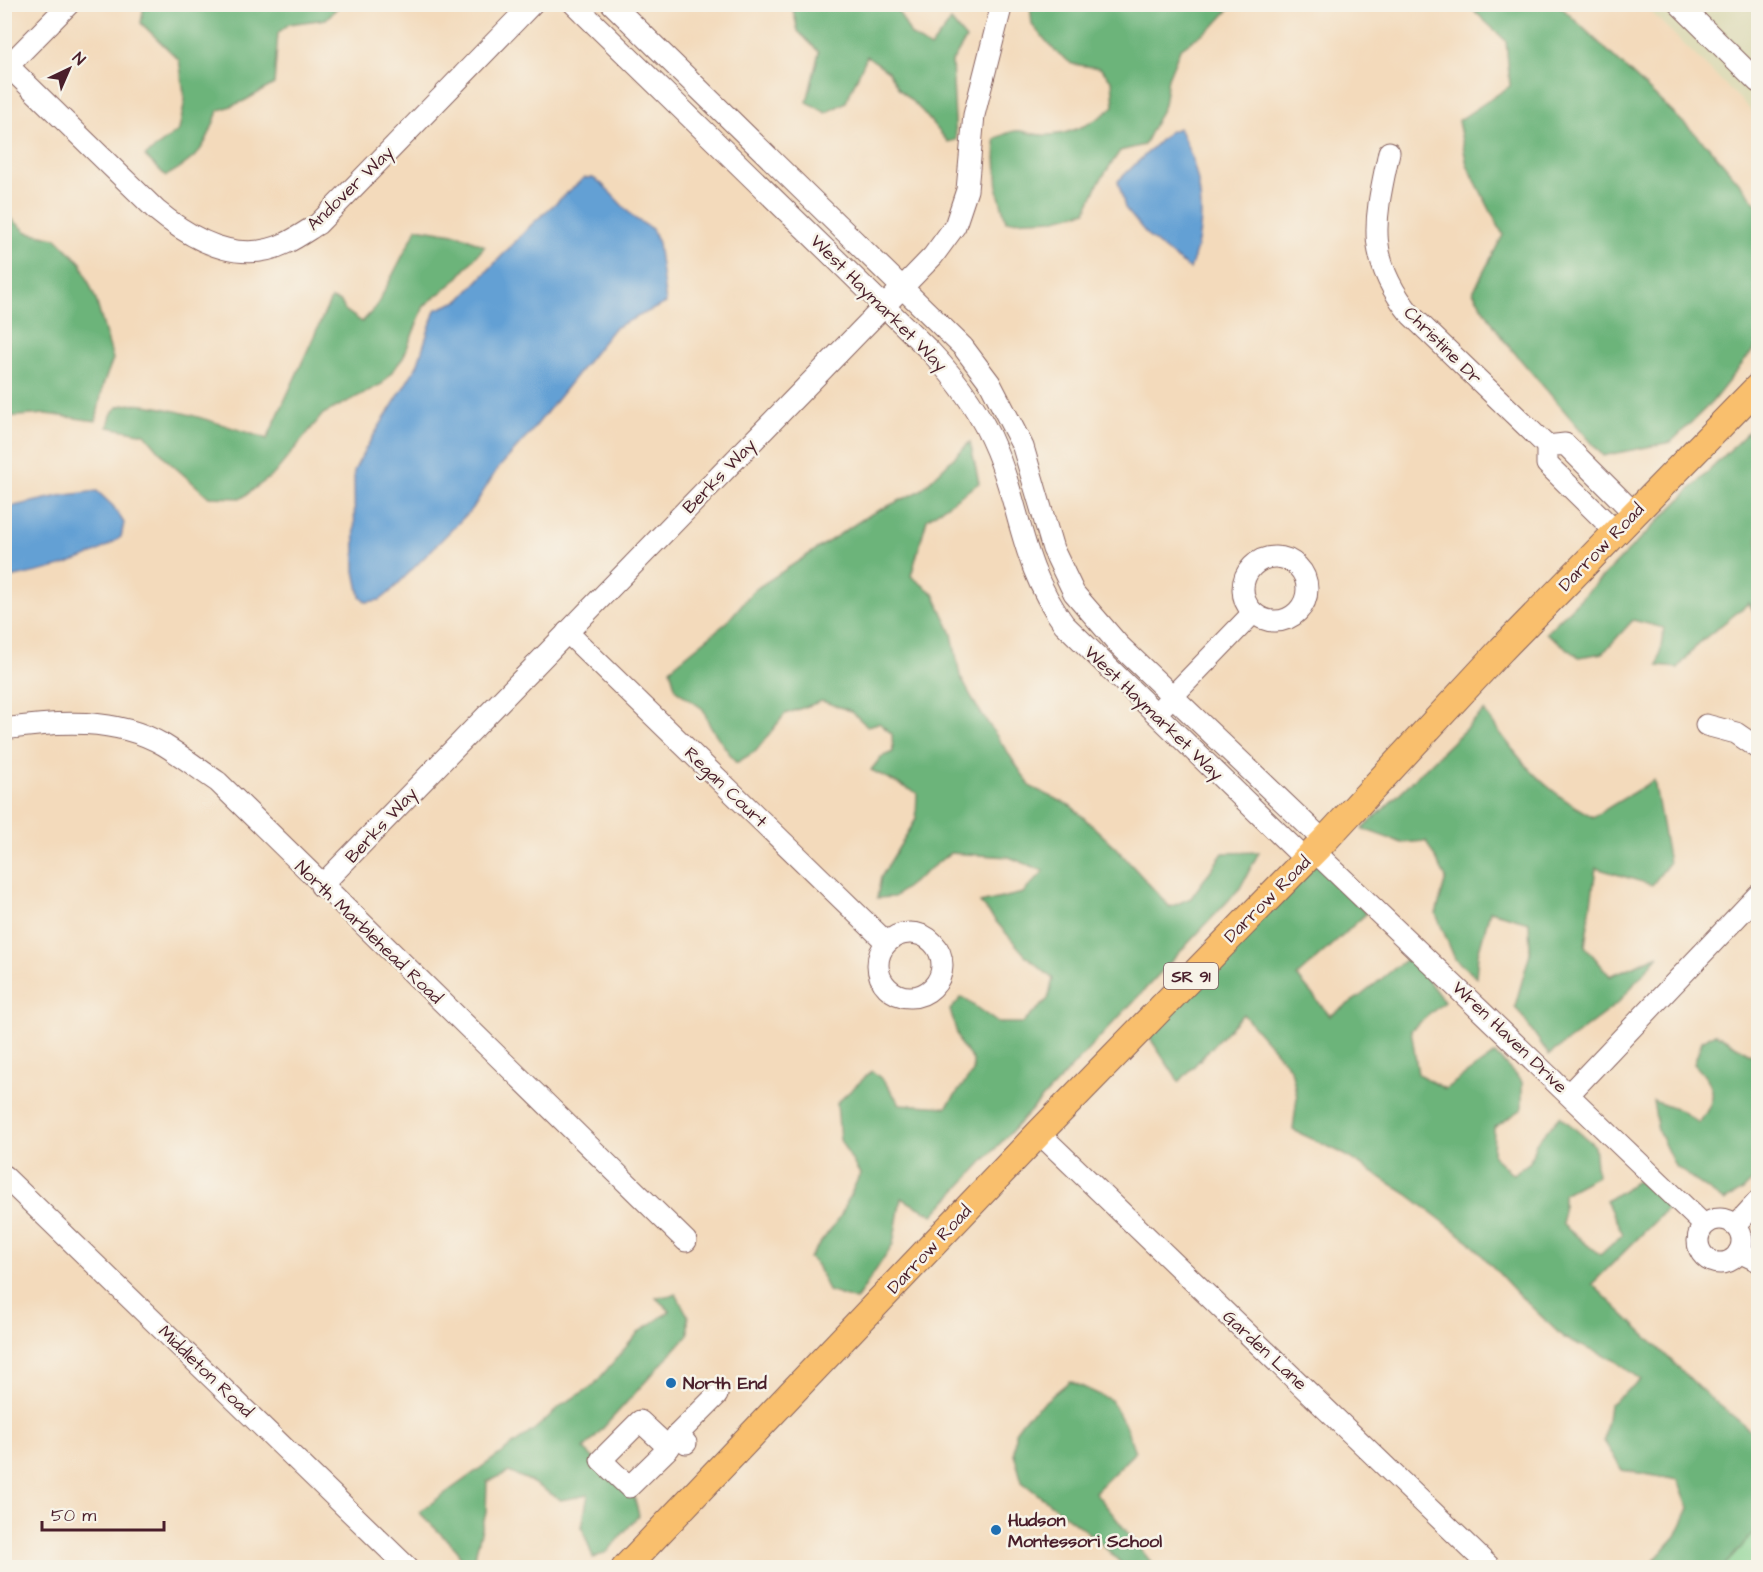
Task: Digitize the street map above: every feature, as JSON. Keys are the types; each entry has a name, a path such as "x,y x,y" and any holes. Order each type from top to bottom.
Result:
{"main road":[{"name":"Darrow Road","path":"625,1568 1039,1133 1315,851 1502,649 1758,387"}],"street":[{"path":"6,66 69,4"},
{"name":"Andover Way","path":"6,66 156,210 181,231 217,248 260,250 285,244 318,224 532,4"},
{"name":"West Haymarket Way","path":"574,4 953,376 985,426 1006,480 1028,558 1051,606 1077,638 1155,715 1315,851"},
{"name":"West Haymarket Way","path":"612,4 963,347 1000,400 1023,447 1053,549 1074,593 1100,626 1172,697 1315,851"},
{"name":"Berks Way","path":"321,886 933,256 955,226 971,172 974,115 1002,4"},
{"path":"1679,4 1758,82"},
{"name":"Christine Dr","path":"1389,152 1376,216 1376,244 1394,294 1411,315 1547,446 1547,464 1616,532"},
{"path":"1547,446 1565,444 1634,513"},
{"path":"1155,715 1253,613"},
{"name":"Regan Court","path":"567,632 886,942"},
{"name":"North Marblehead Road","path":"4,729 53,722 105,725 163,745 218,782 321,886 686,1241"},
{"path":"1706,725 1736,733 1758,748"},
{"name":"Wren Haven Drive","path":"1315,851 1704,1225"},
{"path":"1569,1094 1758,895"},
{"name":"Garden Lane","path":"1039,1133 1491,1568"},
{"name":"Middleton Road","path":"4,1176 408,1568"},
{"path":"1736,1224 1758,1201"},
{"path":"1714,1219 1726,1219 1736,1224 1742,1235 1742,1246 1727,1263 1715,1263 1705,1257 1698,1247 1698,1235 1704,1225 1714,1219"},
{"path":"1739,1252 1758,1262"},
{"path":"677,1442 717,1395"}],"shaded area":[{"path":"1660,5 1758,5 1758,117 1652,13"}],"green space":[{"path":"144,4 340,5 326,19 289,24 278,33 274,84 244,101 218,111 200,150 187,163 166,176 145,156 179,130 185,100 179,60 141,23"},
{"path":"792,5 895,5 911,35 930,48 951,21 966,39 952,62 956,140 948,142 922,111 899,89 888,71 867,56 846,102 826,113 807,102 819,52 798,31"},
{"path":"1030,5 1233,5 1214,26 1180,49 1168,78 1164,105 1144,145 1120,151 1099,182 1086,211 1056,219 1006,221 998,192 995,139 1013,131 1041,135 1067,132 1093,122 1114,106 1112,81 1100,68 1072,64 1054,50 1032,25"},
{"path":"1468,5 1559,5 1709,147 1758,205 1758,344 1712,402 1671,442 1603,456 1502,338 1473,292 1503,235 1467,165 1458,121 1510,86 1506,41"},
{"path":"5,191 7,215 27,232 56,238 81,263 96,300 113,359 103,385 96,421 46,414 5,417 5,357 8,355"},
{"path":"417,228 460,235 485,246 456,280 424,306 403,358 382,384 323,414 274,474 242,498 209,497 168,461 145,434 108,427 112,414 118,407 130,404 147,405 213,421 267,439 331,299 341,302 345,310 362,322 376,307"},
{"path":"1758,422 1758,620 1749,603 1699,643 1678,668 1658,666 1664,628 1633,620 1603,653 1579,657 1546,633"},
{"path":"970,442 979,483 927,519 911,576 934,594 952,634 960,676 977,707 1031,787 1071,806 1115,847 1170,907 1191,898 1223,853 1259,852 1240,888 933,1215 901,1198 893,1244 856,1300 828,1291 817,1265 809,1258 840,1217 860,1174 840,1140 837,1103 872,1071 884,1081 900,1104 946,1107 973,1072 973,1060 960,1044 950,1010 962,997 998,1023 1023,1023 1048,999 1053,979 1025,955 980,903 1023,893 1044,871 1009,857 950,853 894,897 877,898 881,877 916,819 917,793 871,770 881,757 893,752 892,734 879,723 867,726 851,711 822,701 785,714 756,751 736,763 710,726 703,709 676,690 670,669 726,623 754,590 869,515 920,491"},
{"path":"1484,711 1531,771 1558,795 1593,817 1654,780 1669,863 1652,885 1596,868 1585,946 1610,976 1659,955 1618,1003 1549,1055 1515,1006 1530,953 1529,922 1490,911 1478,954 1476,977 1455,959 1436,914 1446,878 1426,841 1402,843 1363,829"},
{"path":"1314,851 1366,914 1297,976 1330,1016 1359,997 1410,956 1444,1002 1411,1030 1418,1074 1445,1089 1495,1054 1522,1082 1522,1109 1494,1128 1493,1156 1513,1174 1530,1162 1536,1143 1560,1116 1594,1145 1597,1176 1563,1194 1563,1225 1600,1255 1623,1234 1606,1201 1637,1181 1671,1205 1592,1284 1708,1396 1758,1436 1758,1529 1723,1567 1648,1567 1676,1536 1689,1508 1678,1480 1622,1470 1604,1441 1609,1405 1641,1380 1614,1360 1564,1338 1517,1293 1470,1242 1407,1194 1342,1153 1293,1130 1297,1097 1291,1069 1243,1014 1179,1082 1142,1026"},
{"path":"1715,1033 1758,1059 1758,1175 1743,1190 1724,1201 1675,1166 1658,1131 1653,1101 1681,1111 1699,1123 1712,1099 1712,1092 1707,1079 1694,1064 1702,1041"},
{"path":"676,1294 688,1316 688,1335 584,1449 634,1497 639,1515 607,1552 593,1558 582,1527 588,1495 561,1500 528,1480 509,1472 487,1482 486,1513 473,1563 462,1567 457,1550 419,1512 535,1429 563,1404 593,1386 638,1333 670,1311 656,1298"},
{"path":"1070,1381 1111,1400 1126,1427 1135,1452 1095,1492 1151,1562 1158,1567 1125,1567 1096,1539 1022,1482 1014,1454 1015,1432 1026,1417"},
{"path":"1758,1501 1758,1567 1694,1567"}],"water":[{"path":"1179,128 1193,163 1200,197 1200,233 1190,269 1150,238 1125,208 1118,181 1169,132"},
{"path":"584,178 593,178 602,184 634,218 652,229 658,243 666,303 614,328 531,432 496,471 473,508 389,593 380,600 366,602 360,596 355,571 354,471 417,366 435,310 460,300 532,224"},
{"path":"97,491 113,506 124,523 121,537 95,553 80,559 51,569 5,579 5,508 59,496"}],"place":[{"name":"North End","path":"671,1383"},
{"name":"Hudson Montessori School","path":"996,1530"}]}
